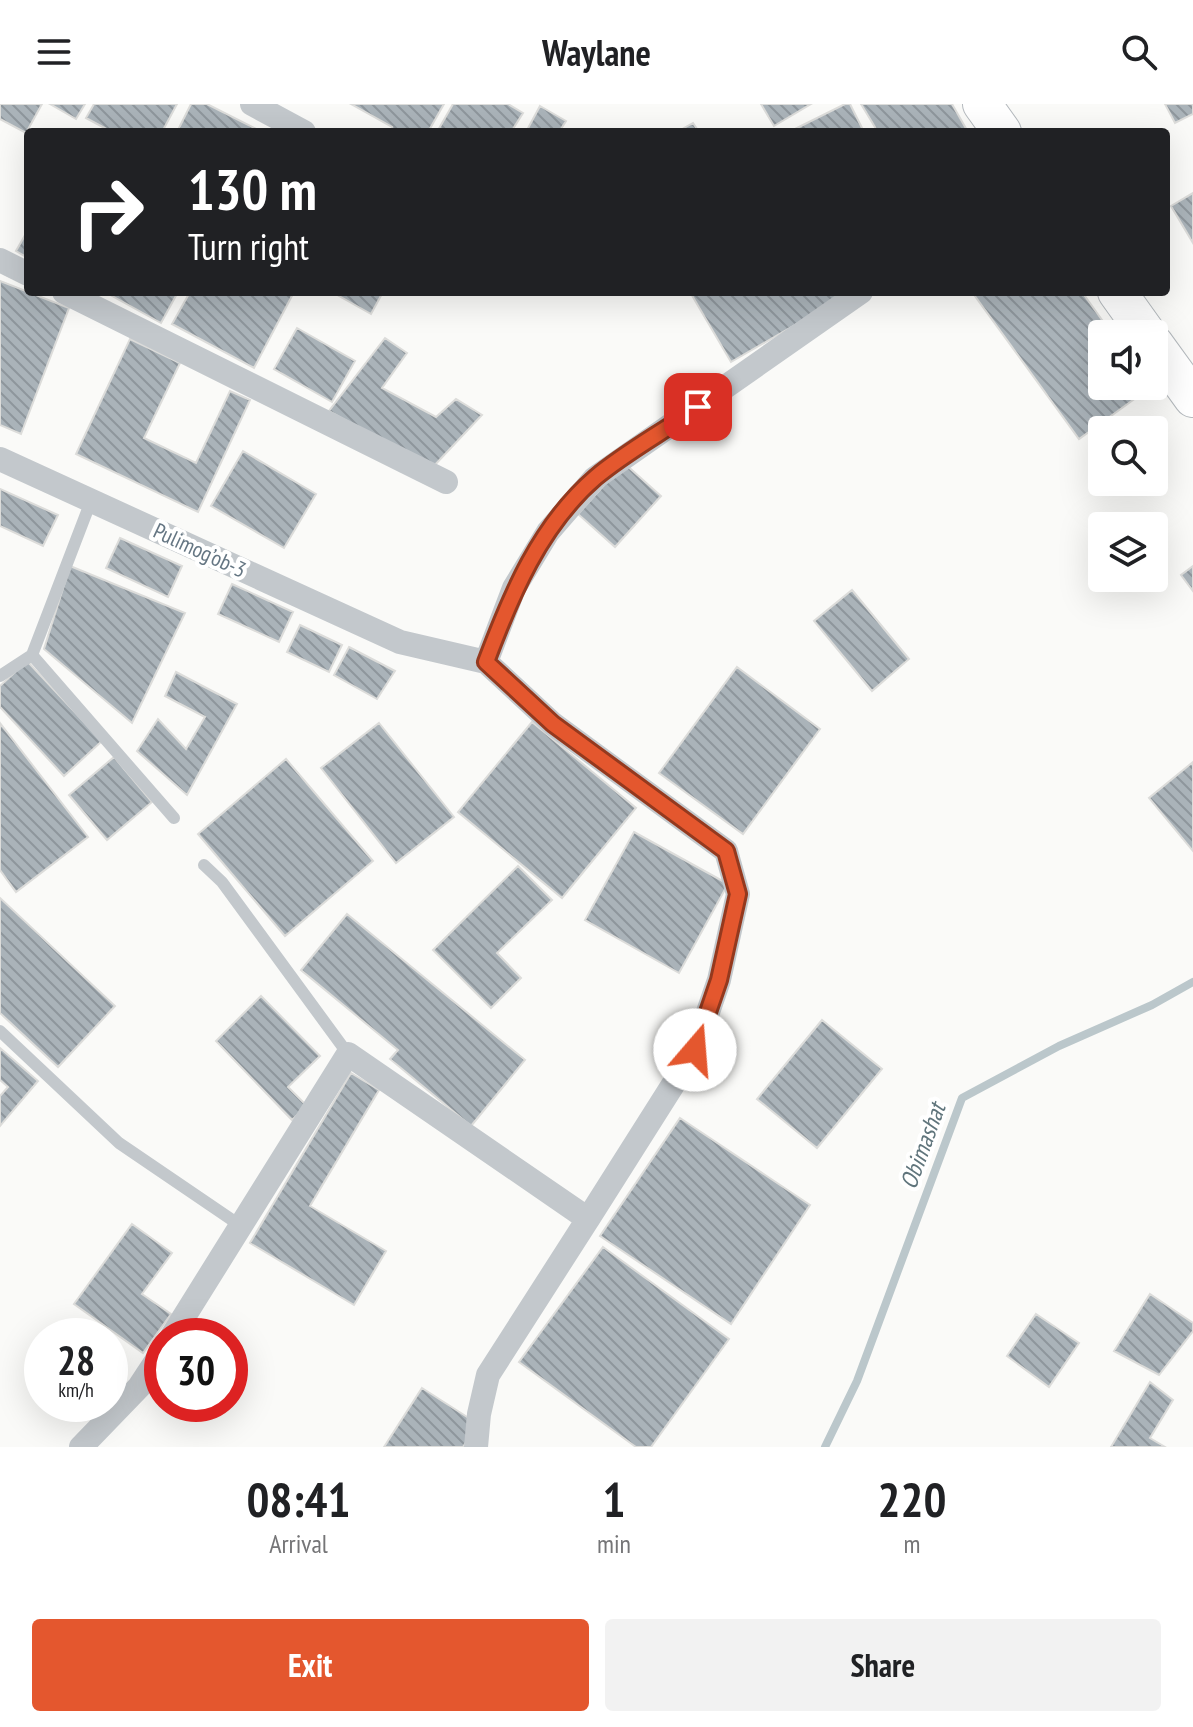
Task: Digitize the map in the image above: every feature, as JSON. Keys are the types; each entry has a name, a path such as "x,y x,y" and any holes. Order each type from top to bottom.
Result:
{"main road":[{"path":"982,104 999,128"},
{"path":"1120,296 1137,320"},
{"path":"1168,363 1193,398"}],"street":[{"path":"252,104 297,120"},
{"path":"0,260 24,272"},
{"path":"72,296 446,482"},
{"path":"476,1447 479,1414 488,1375 695,1050 719,980 738,894 726,851 553,724 486,662 514,588 548,532 595,478 855,296"},
{"name":"Pulimog’ob-3","path":"0,459 400,642 486,662"},
{"path":"183,1318 348,1054 588,1219"},
{"path":"81,1447 144,1379"}],"lane":[{"path":"0,676 32,655 91,501"},
{"path":"32,655 174,818"},
{"path":"204,865 222,882 348,1054"},
{"path":"0,1031 119,1143 241,1226"}],"building":[{"path":"0,104 42,104 24,132 0,119"},
{"path":"50,104 85,104 76,119"},
{"path":"94,104 177,104 164,128 105,128 86,118"},
{"path":"191,104 207,104 254,128 179,128"},
{"path":"351,104 444,104 430,128 392,127"},
{"path":"453,104 508,104 523,113 514,128 439,128"},
{"path":"761,104 811,104 774,126"},
{"path":"850,104 862,128 797,128"},
{"path":"861,104 952,104 966,128 876,128"},
{"path":"1165,104 1193,104 1193,114 1175,123"},
{"path":"540,106 566,121 562,128 528,128"},
{"path":"1193,193 1193,243 1171,206"},
{"path":"24,237 24,256 16,251"},
{"path":"0,281 24,290 24,296 38,296 69,308 21,434 0,425"},
{"path":"112,296 176,296 161,323"},
{"path":"188,296 292,296 254,368 172,324"},
{"path":"339,296 381,296 371,314"},
{"path":"692,296 845,296 731,362"},
{"path":"975,296 1085,296 1102,320 1088,320 1088,400 1133,400 1111,416 1088,416 1088,432 1079,439"},
{"path":"297,328 355,361 332,402 274,369"},
{"path":"385,338 407,353 382,388 436,417 456,399 482,415 432,468 329,411"},
{"path":"130,339 180,363 144,438 196,463 230,391 250,400 198,512 76,454"},
{"path":"243,451 316,494 284,548 211,506"},
{"path":"624,463 661,496 615,547 578,514"},
{"path":"0,489 58,515 43,546 0,526"},
{"path":"120,538 182,566 168,597 106,568"},
{"path":"70,566 185,613 132,723 44,649"},
{"path":"1193,566 1193,591 1181,575"},
{"path":"232,584 293,612 279,642 218,614"},
{"path":"852,590 909,659 872,691 814,621"},
{"path":"300,625 342,645 329,672 287,652"},
{"path":"349,647 395,671 377,699 334,675"},
{"path":"27,661 102,741 64,776 0,707 0,686"},
{"path":"737,667 820,729 743,834 659,773"},
{"path":"176,672 237,704 187,795 137,751 158,719 186,749 205,717 165,696"},
{"path":"532,722 636,808 562,898 458,812"},
{"path":"0,723 88,837 16,892 0,870"},
{"path":"379,723 454,817 396,863 321,768"},
{"path":"114,757 152,802 107,840 69,795"},
{"path":"286,759 373,861 285,936 198,834"},
{"path":"1193,762 1193,851 1149,798"},
{"path":"634,832 728,884 679,973 585,920"},
{"path":"518,866 552,900 497,953 521,978 491,1008 433,950"},
{"path":"0,898 115,1006 58,1067 0,1013"},
{"path":"347,914 525,1060 471,1126 390,1059 398,1050 301,970"},
{"path":"261,996 320,1056 288,1087 307,1106 292,1120 216,1041"},
{"path":"822,1020 882,1069 817,1148 757,1099"},
{"path":"0,1048 38,1081 0,1126 0,1096 8,1087 0,1080"},
{"path":"351,1073 379,1090 310,1206 386,1251 354,1305 250,1243"},
{"path":"680,1118 810,1205 731,1324 600,1236"},
{"path":"132,1224 172,1253 142,1294 171,1314 168,1318 144,1318 143,1353 128,1342 128,1318 94,1318 74,1304"},
{"path":"603,1247 729,1339 651,1447 636,1447 519,1362"},
{"path":"1150,1294 1193,1323 1193,1331 1159,1375 1114,1351"},
{"path":"1036,1314 1079,1343 1049,1387 1007,1356"},
{"path":"1150,1382 1173,1400 1150,1438 1165,1447 1111,1447"},
{"path":"422,1388 478,1424 463,1447 384,1447"}],"waterway":[{"name":"Obimashat","path":"825,1447 857,1381 962,1098 1059,1046 1152,1005 1193,982"}],"route":[{"path":"695,1050 719,980 738,894 726,851 553,724 486,662 514,588 548,532 595,478 698,407"}]}
